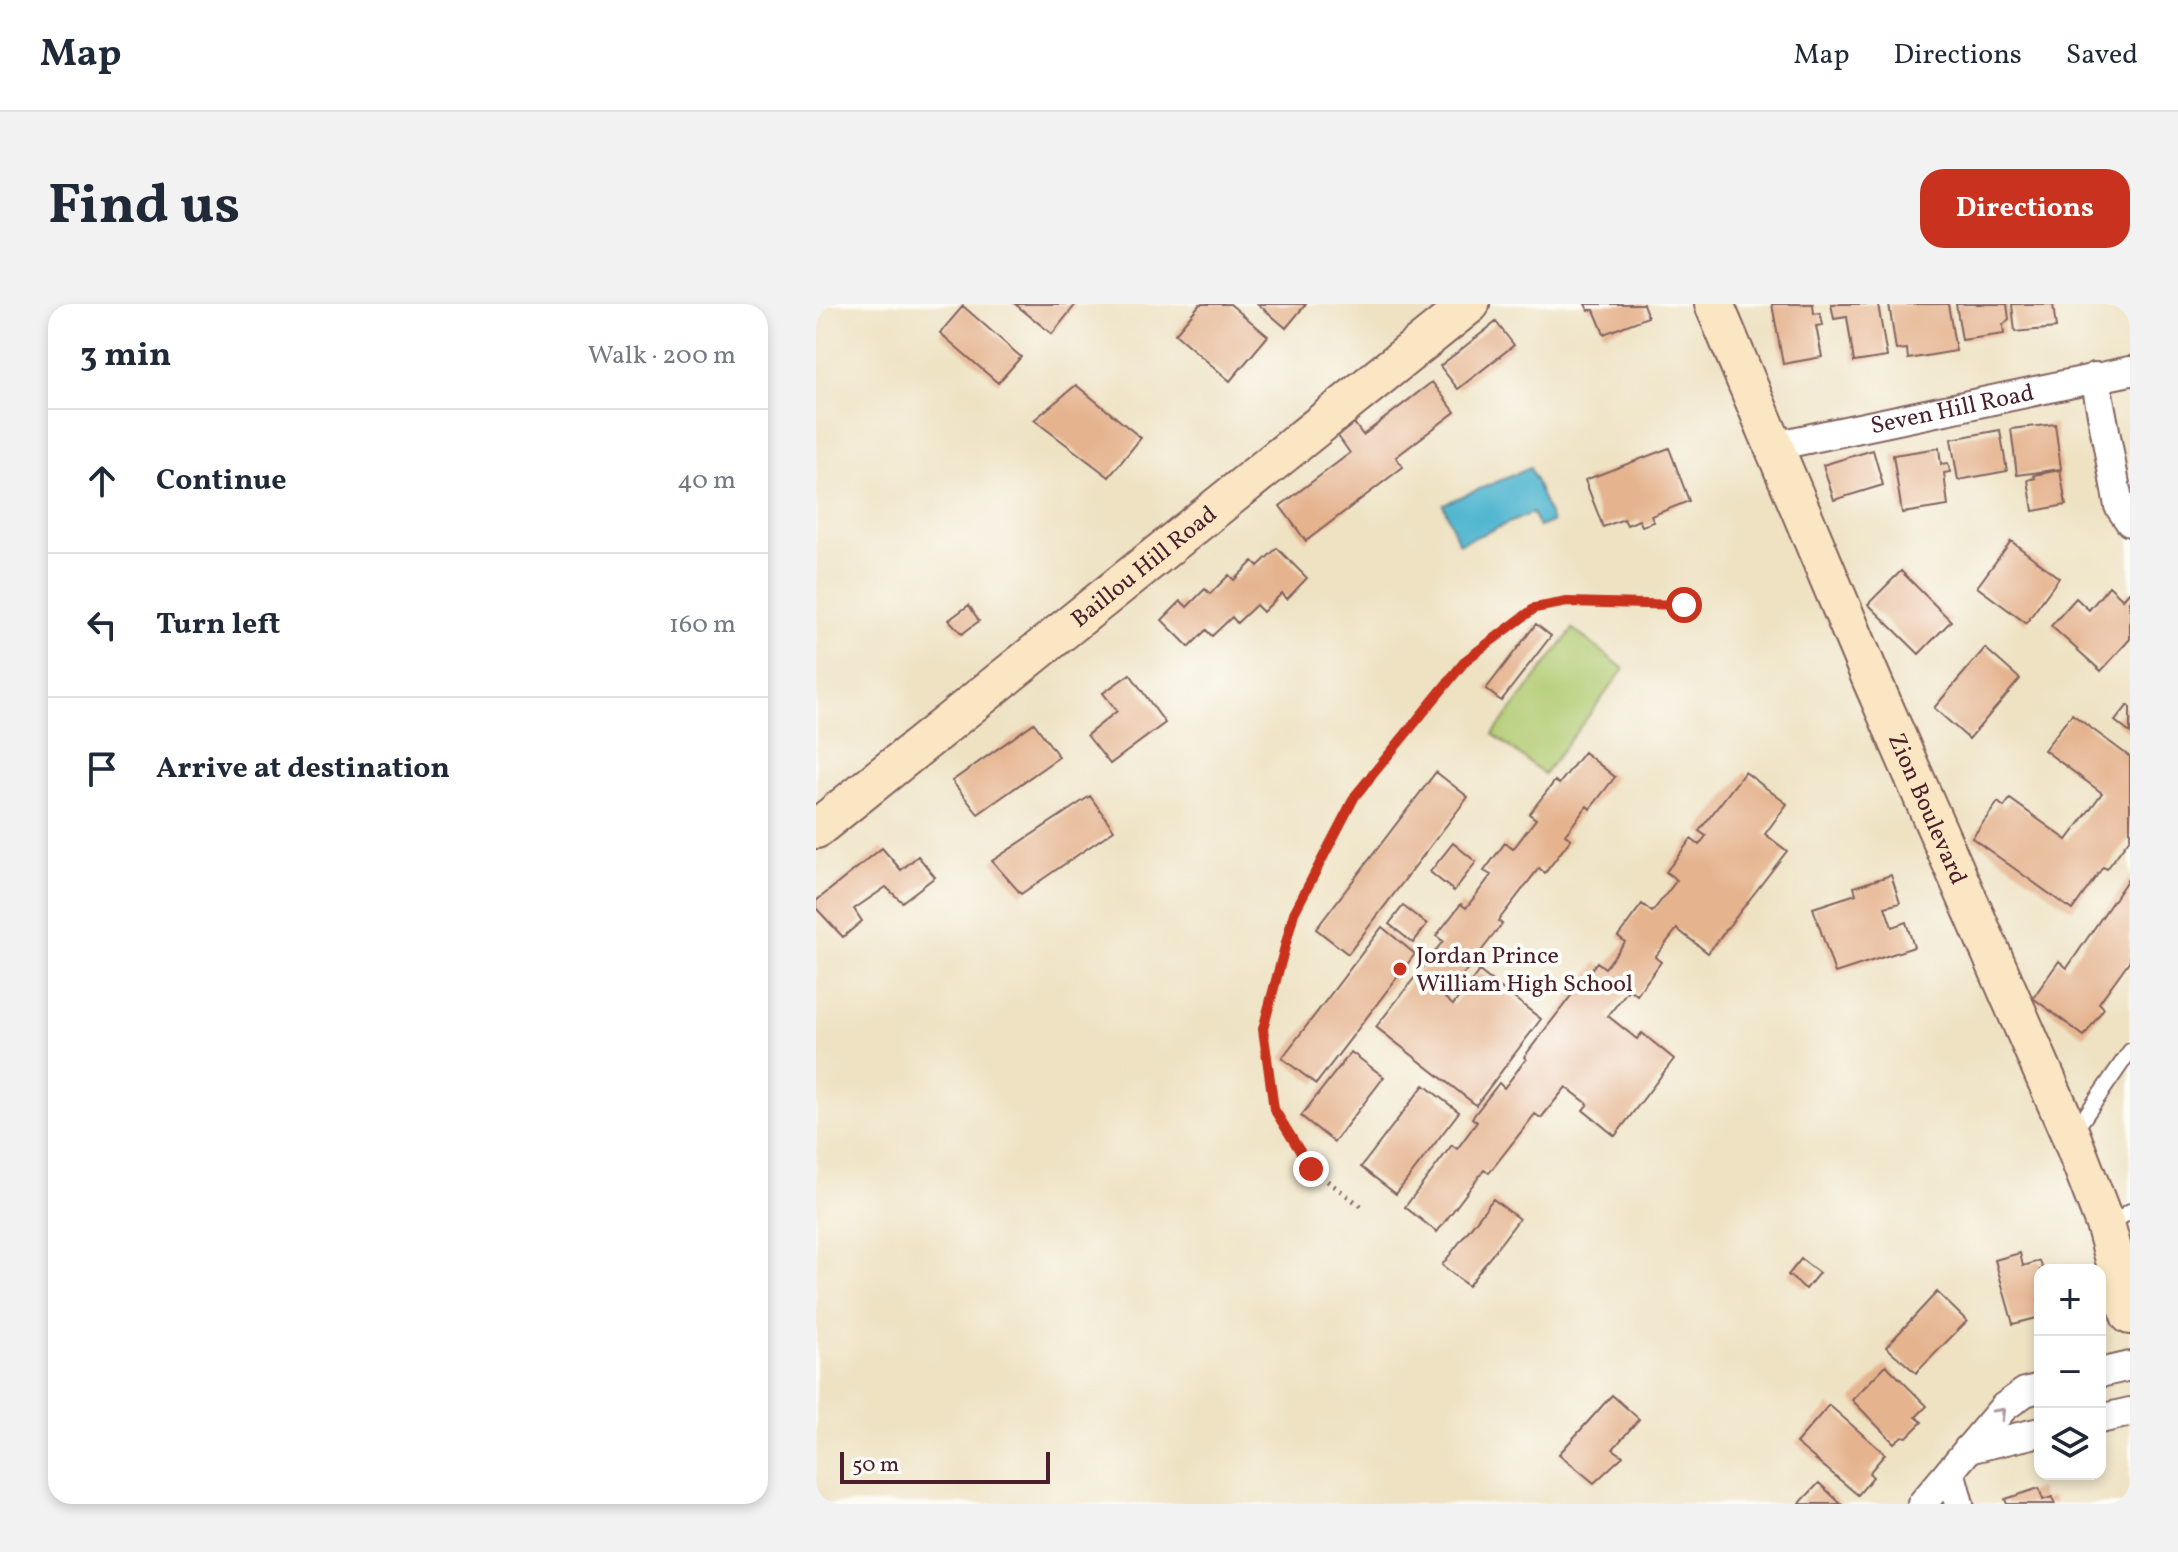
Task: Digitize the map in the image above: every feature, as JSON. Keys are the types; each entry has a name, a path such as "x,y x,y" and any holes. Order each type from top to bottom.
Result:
{"main road":[{"name":"Baillou Hill Road","path":"816,829 1470,304"},
{"name":"Zion Boulevard","path":"1714,304 1871,678 2071,1136 2118,1219 2130,1315"}],"street":[{"name":"Seven Hill Road","path":"1774,446 2130,371"},
{"path":"2095,377 2119,506 2130,522"},
{"path":"2106,1372 2130,1366"},
{"path":"1922,1504 2013,1400 2034,1390"},
{"path":"2106,1418 2130,1412"},
{"path":"1968,1449 2034,1433"},
{"path":"1950,1471 1959,1504"}],"lane":[{"path":"2071,1136 2130,1051"}],"path":[{"path":"1361,1206 1311,1169 1274,1109 1263,1029 1294,913 1355,796 1466,660 1535,608 1567,602 1684,605"}],"green space":[{"path":"1573,629 1624,669 1544,774 1493,734"}],"water":[{"path":"1530,468 1552,522 1539,527 1532,513 1459,544 1443,504"}],"building":[{"path":"1015,304 1076,304 1052,334"},
{"path":"1200,304 1230,304 1268,336 1230,381 1175,334"},
{"path":"1258,304 1306,304 1286,328"},
{"path":"1585,304 1643,304 1648,317 1604,334 1594,310 1588,310"},
{"path":"1772,304 1813,304 1814,314 1820,313 1823,325 1816,326 1822,357 1783,364"},
{"path":"1831,304 1878,304 1887,357 1854,362 1847,317 1834,319"},
{"path":"1889,304 1948,304 1956,351 1908,359 1907,349 1896,350"},
{"path":"1956,304 2007,304 2009,319 2003,325 2004,334 1962,340"},
{"path":"2012,304 2053,304 2056,328 2015,332"},
{"path":"963,306 1021,357 998,383 940,333"},
{"path":"1496,322 1514,345 1458,389 1440,366"},
{"path":"1432,382 1455,412 1396,457 1403,467 1306,541 1280,506 1350,453 1338,436 1354,423 1363,435"},
{"path":"1076,385 1141,438 1109,477 1034,420"},
{"path":"2055,424 2061,469 2017,475 2011,429"},
{"path":"2000,430 2007,471 1958,480 1951,439"},
{"path":"1669,448 1689,501 1651,516 1654,522 1642,526 1639,520 1627,525 1624,519 1603,527 1585,480"},
{"path":"1939,448 1941,464 1948,463 1950,472 1944,473 1948,506 1902,513 1893,455"},
{"path":"1873,450 1883,485 1834,500 1823,465"},
{"path":"2060,470 2066,505 2033,511 2028,480 2035,478 2034,475"},
{"path":"2011,541 2059,578 2026,623 1977,587"},
{"path":"1277,548 1307,578 1287,599 1282,593 1263,612 1256,605 1237,623 1232,617 1212,636 1206,630 1189,647 1162,620 1181,601 1187,607 1205,589 1210,594 1229,575 1234,580 1253,561 1258,566"},
{"path":"1901,571 1951,621 1919,654 1868,604"},
{"path":"2109,586 2123,599 2130,591 2130,639 2101,671 2051,626 2076,598 2089,610"},
{"path":"969,605 979,621 962,634 949,620"},
{"path":"1536,624 1551,636 1501,701 1486,689"},
{"path":"1985,648 2020,679 1969,739 1934,708"},
{"path":"1130,674 1165,723 1110,764 1087,735 1117,711 1103,693"},
{"path":"2128,705 2130,707 2130,733 2115,721"},
{"path":"2072,714 2130,757 2130,838 2107,869 2103,867 2072,910 1972,838 1998,802 2004,807 2010,799 2067,840 2102,793 2044,750"},
{"path":"1034,723 1059,757 978,814 952,781"},
{"path":"1584,752 1615,777 1565,835 1571,839 1545,873 1539,868 1498,921 1502,924 1445,998 1453,1005 1479,971 1541,1019 1476,1105 1376,1027 1443,941 1436,936 1461,904 1466,908 1491,875 1484,871 1505,843 1513,849 1536,819 1529,814 1555,781 1559,784"},
{"path":"1436,772 1468,797 1348,954 1316,929"},
{"path":"1745,772 1787,804 1765,834 1787,851 1708,953 1677,929 1655,957 1661,962 1637,995 1629,989 1608,1016 1637,1039 1642,1033 1674,1059 1615,1136 1583,1110 1588,1104 1566,1087 1541,1118 1535,1114 1489,1173 1484,1170 1437,1232 1405,1207 1452,1145 1457,1149 1477,1122 1472,1118 1499,1083 1504,1088 1597,962 1605,968 1625,942 1618,936 1642,904 1652,912 1677,880 1666,872 1691,839 1699,845 1706,836 1699,831"},
{"path":"1090,796 1114,830 1021,894 992,861"},
{"path":"1453,843 1476,862 1454,891 1430,872"},
{"path":"882,848 901,870 918,856 935,877 902,902 886,887 854,909 862,921 843,937 816,908 816,901"},
{"path":"1891,875 1900,903 1885,907 1892,927 1906,922 1914,947 1835,973 1813,908 1856,894 1854,887"},
{"path":"2130,876 2130,960 2099,1003 2104,1008 2084,1036 2033,998 2059,961 2067,968"},
{"path":"1403,906 1427,924 1413,943 1389,924"},
{"path":"1382,927 1415,954 1316,1084 1282,1058"},
{"path":"1351,1052 1384,1077 1334,1142 1301,1116"},
{"path":"1424,1085 1459,1112 1396,1194 1361,1167"},
{"path":"1493,1199 1519,1219 1468,1286 1442,1265"},
{"path":"2020,1253 2023,1266 2040,1261 2041,1264 2034,1264 2034,1319 2013,1324 1995,1260"},
{"path":"1801,1259 1819,1273 1806,1289 1788,1275"},
{"path":"1937,1292 1967,1321 1916,1373 1886,1347"},
{"path":"1886,1365 1927,1406 1916,1417 1922,1422 1907,1437 1902,1436 1894,1443 1852,1400"},
{"path":"1612,1395 1639,1419 1613,1449 1623,1456 1594,1483 1559,1454"},
{"path":"1829,1405 1885,1454 1869,1473 1873,1477 1858,1495 1796,1443"},
{"path":"1819,1483 1841,1504 1799,1504"},
{"path":"2039,1488 2043,1500 2052,1497 2055,1504 2007,1504 2005,1499"}],"place":[{"name":"Jordan Prince William High School","path":"1400,969"}],"route":[{"path":"1311,1169 1274,1109 1263,1029 1294,913 1355,796 1466,660 1535,608 1567,602 1684,605"}]}
